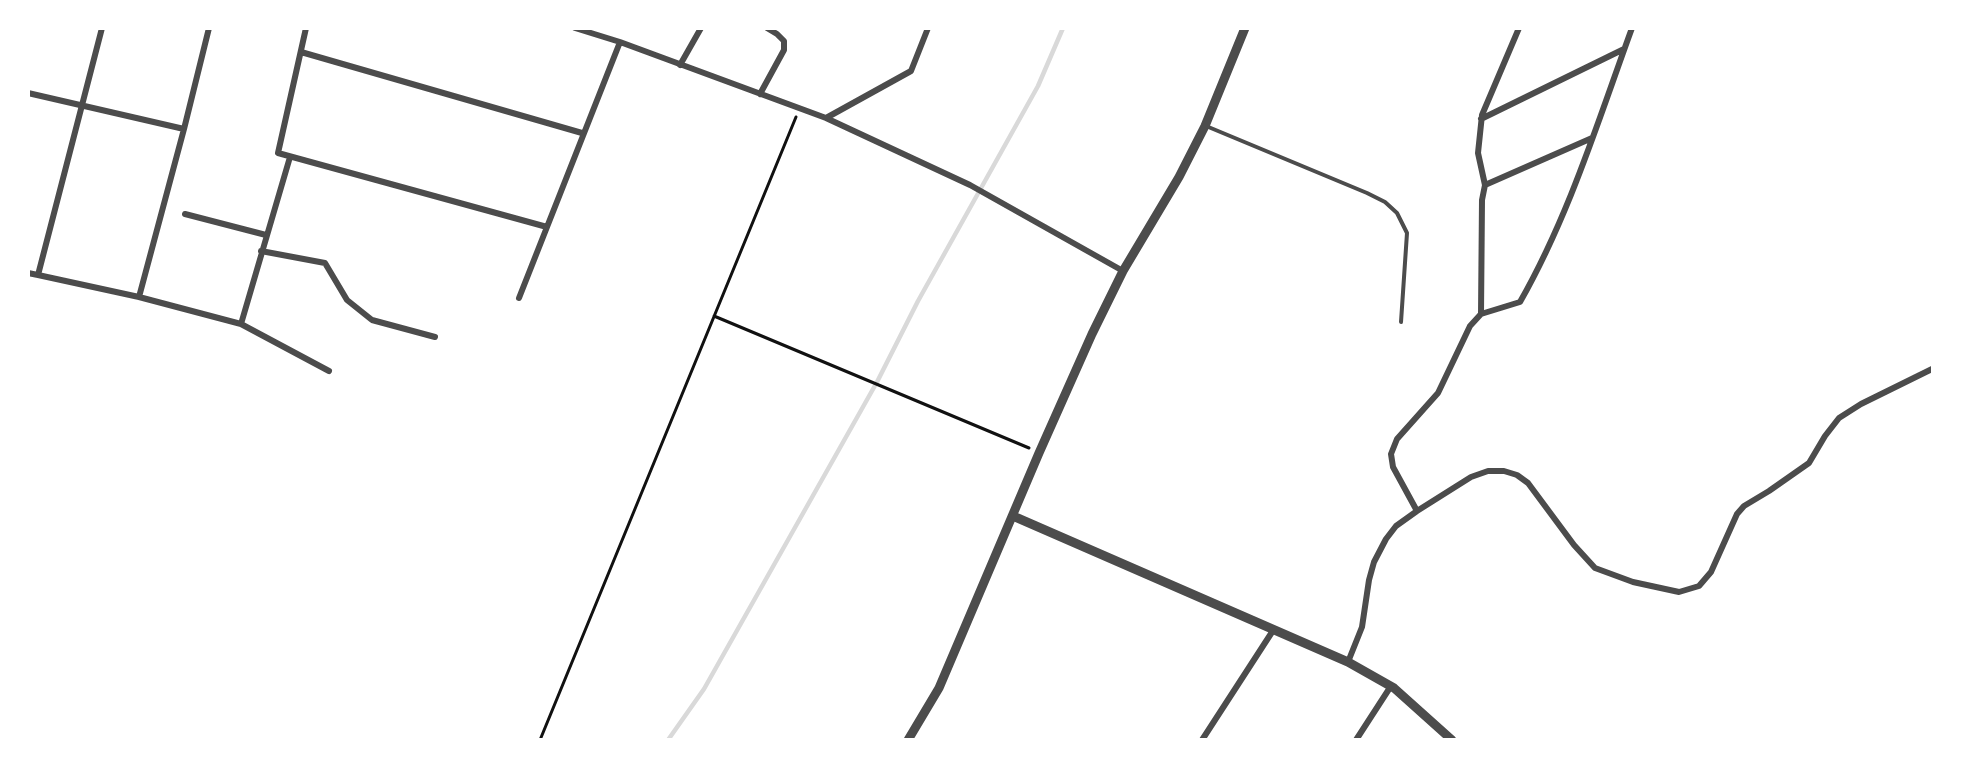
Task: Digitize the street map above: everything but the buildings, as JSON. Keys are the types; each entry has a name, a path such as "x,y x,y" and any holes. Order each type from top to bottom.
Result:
{"street":[{"path":"38,275 102,28"},
{"path":"139,297 209,28"},
{"path":"306,28 278,153 547,227"},
{"path":"575,28 620,42 826,118 970,185 1123,271"},
{"path":"680,65 701,28"},
{"path":"760,94 784,50 784,41 767,28"},
{"path":"826,118 910,71 928,28"},
{"path":"908,740 939,688 1092,334 1123,271 1179,177 1205,126 1245,28"},
{"path":"1482,314 1482,200 1485,185 1478,153 1481,119 1519,28"},
{"path":"1417,510 1393,467 1391,454 1397,439 1438,393 1470,326 1482,314 1520,302 1577,180 1632,28"},
{"path":"519,298 582,133 620,42"},
{"path":"1481,119 1624,49"},
{"path":"301,52 582,133"},
{"path":"28,93 184,129"},
{"path":"1485,185 1592,138"},
{"path":"241,324 290,157"},
{"path":"185,214 266,235"},
{"path":"261,251 325,263 347,300 372,320 435,337"},
{"path":"28,273 139,297 241,324 329,371"},
{"path":"1348,662 1362,627 1374,562 1386,539 1396,526 1417,510 1471,477 1488,471 1504,471 1517,475 1528,483 1594,568 1633,582 1679,592 1699,586 1706,579 1737,514 1744,506 1770,492 1809,463 1839,418 1932,369"},
{"path":"1013,516 1348,662 1391,686 1441,736 1452,740"},
{"path":"1202,740 1274,629"},
{"path":"1356,740 1391,686"}],"lane":[{"path":"1205,126 1367,193 1385,202 1397,213 1407,234 1401,322"}],"path":[{"path":"540,740 800,109"},
{"path":"714,316 1039,453"}],"waterway":[{"path":"668,740 704,689 877,382 918,301 1038,86 1063,28"}]}
